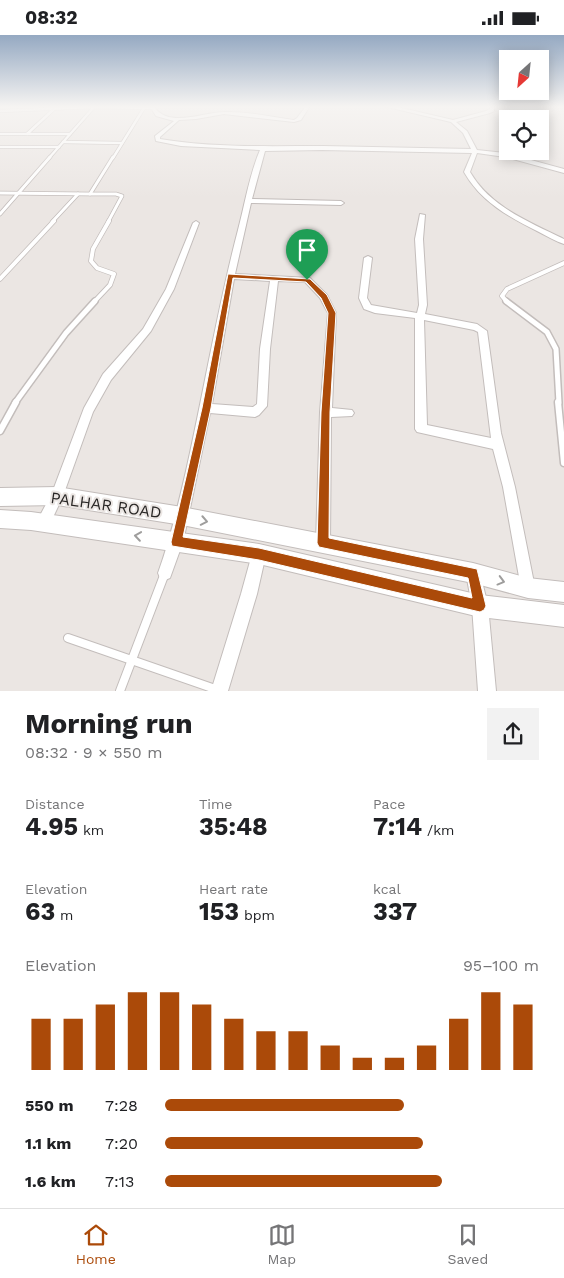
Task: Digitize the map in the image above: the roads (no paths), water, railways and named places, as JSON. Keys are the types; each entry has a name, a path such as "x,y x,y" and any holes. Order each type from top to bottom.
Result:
{"main road":[{"name":"PALHAR ROAD","path":"0,497 57,496 182,516 473,573 528,588 564,592"},
{"name":"PALHAR ROAD","path":"0,519 42,523 259,554 480,606 564,616"}],"street":[{"path":"157,137 158,140 181,144 264,149 475,151 505,155 564,171"},
{"path":"467,137 475,151 467,172 479,191 490,201 564,242"},
{"path":"165,573 176,542 206,408 230,276 259,159 264,149"},
{"path":"248,201 342,203"},
{"path":"422,215 418,239 423,305 420,316 421,429 498,445"},
{"path":"42,523 57,496 88,411 107,377 146,331 166,297 196,223"},
{"path":"368,258 363,298 367,307 375,310 477,327 482,331 489,401 509,487 528,588"},
{"path":"230,276 307,280 324,297 332,313 326,412 323,543"},
{"path":"206,408 255,412 262,405 265,349 274,279"},
{"path":"326,412 348,413"},
{"path":"219,691 249,595 259,554"},
{"path":"473,573 480,606 487,691"}],"lane":[{"path":"0,214 67,137"},
{"path":"90,194 126,137"},
{"path":"62,142 122,143"},
{"path":"0,147 59,147"},
{"path":"0,193 116,194 122,196 93,249 91,261 97,268 112,272 113,280 66,333 15,404 0,431"},
{"path":"0,279 78,194"},
{"path":"564,263 507,289 502,296 508,305 547,332 556,349 557,387 564,463"},
{"path":"120,691 165,573"},
{"path":"68,638 133,659 219,691"}]}
